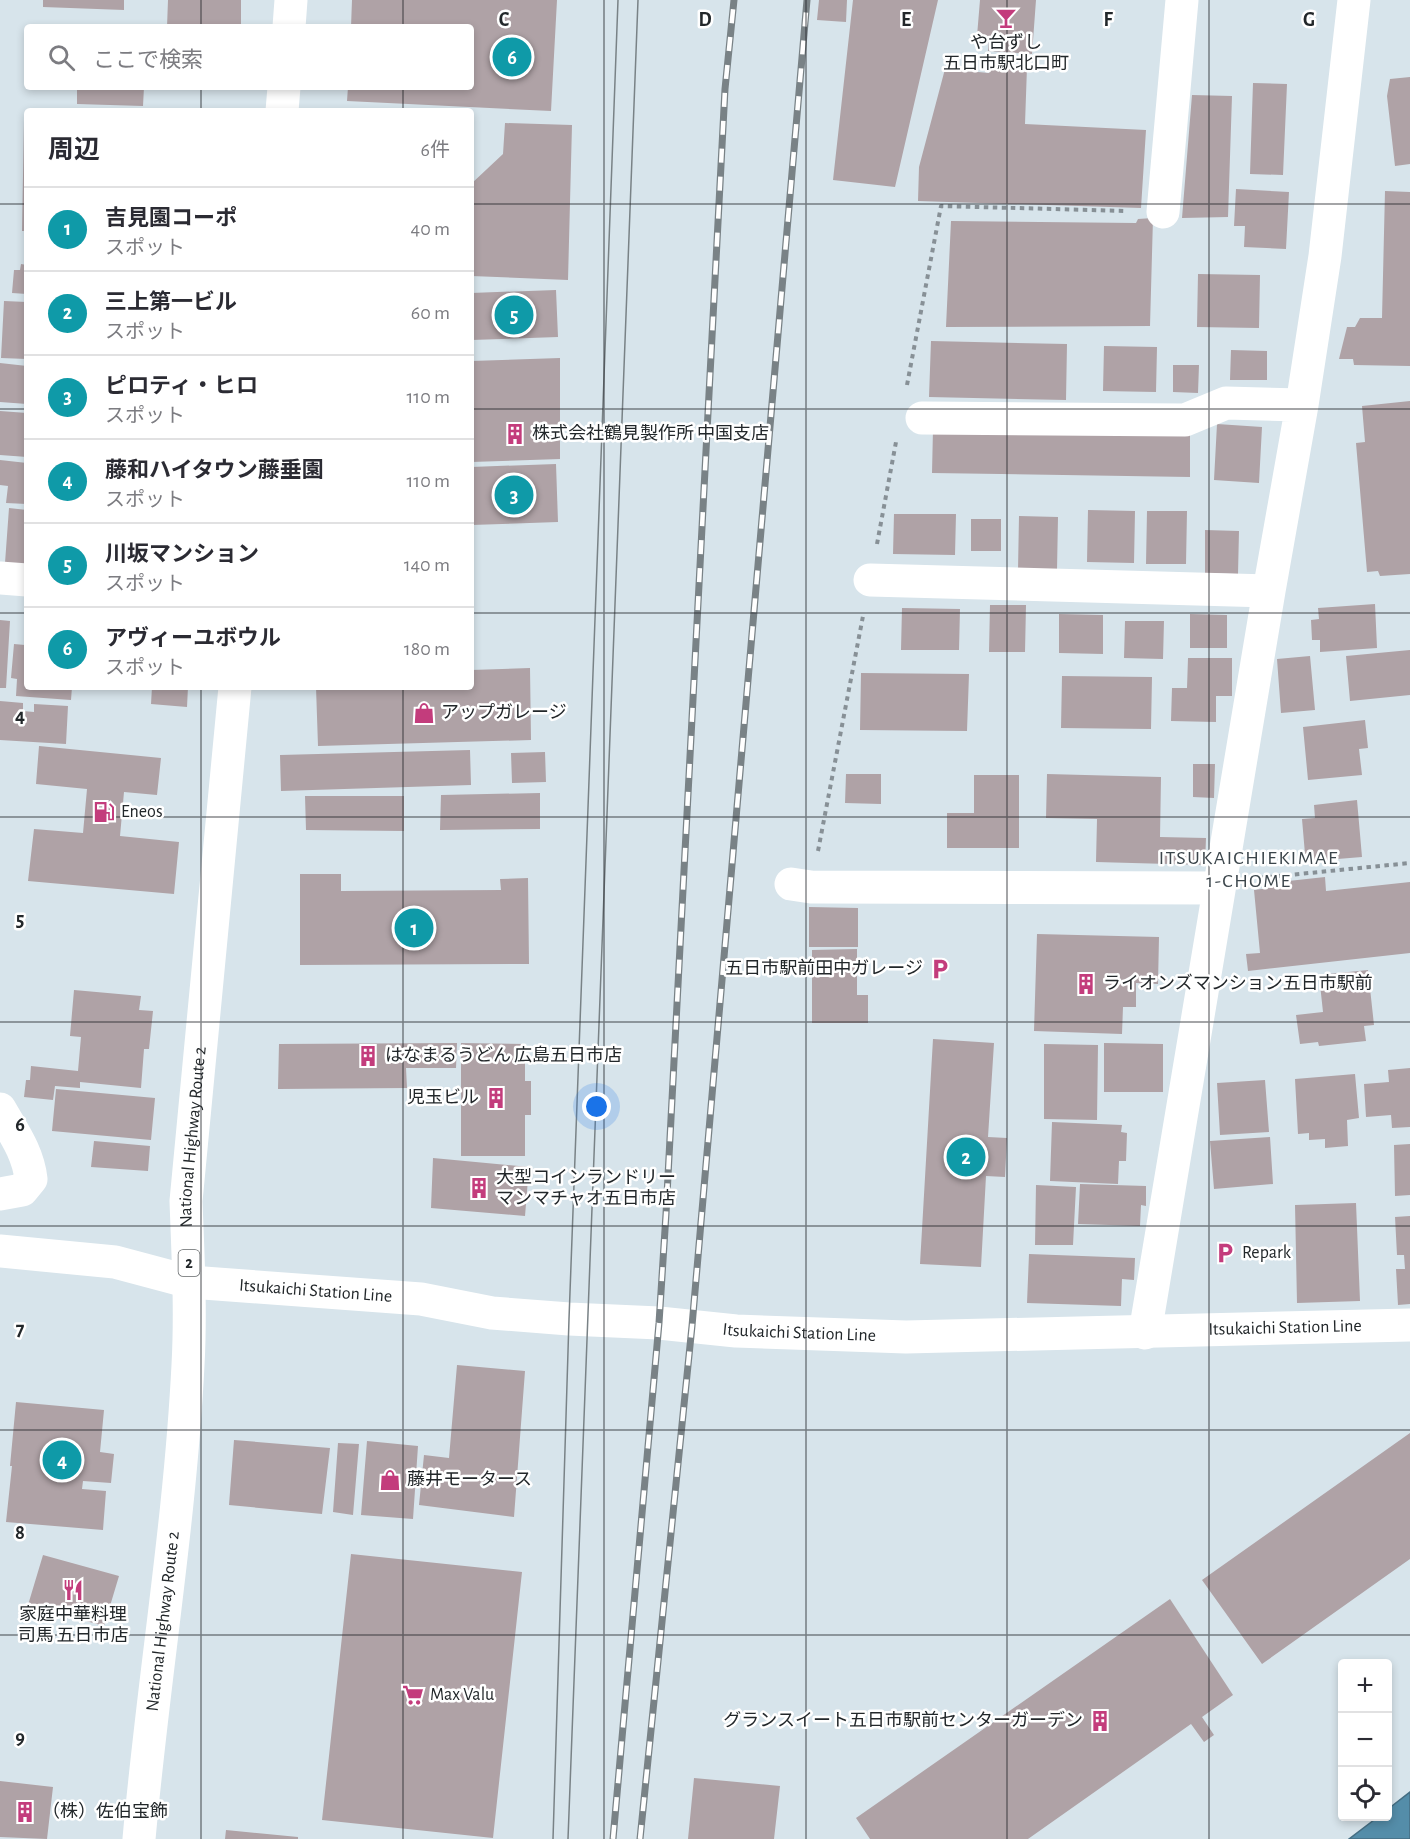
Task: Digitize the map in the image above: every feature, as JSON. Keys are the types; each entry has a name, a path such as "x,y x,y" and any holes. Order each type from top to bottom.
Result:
{"main road":[{"path":"289,24 291,0"},
{"path":"1163,212 1182,0"},
{"path":"1145,1332 1302,405 1325,256 1354,0"},
{"path":"282,108 284,90"},
{"path":"914,405 1185,420 1226,403 1302,405"},
{"path":"0,578 24,580"},
{"path":"870,580 1269,591"},
{"path":"0,600 24,603"},
{"name":"National Highway Route 2","path":"139,1839 149,1734 172,1551 188,1365 190,1282 186,1201 235,690"},
{"path":"801,885 1219,885"},
{"path":"0,1109 29,1162 30,1179 22,1190 0,1194"},
{"name":"Itsukaichi Station Line","path":"0,1251 115,1262 190,1282 421,1299 492,1312 658,1323 736,1331 906,1337 1410,1325"}],"path":[{"path":"914,405 941,206 1163,212"},
{"path":"801,885 870,580 897,440"},
{"path":"1219,885 1410,863"}],"water":[{"path":"1410,1792 1410,1839 1349,1839 1373,1821 1392,1821 1392,1806"}],"building":[{"path":"43,0 124,0 124,10 43,7"},
{"path":"168,0 241,0 241,24 167,24"},
{"path":"352,0 557,0 551,111 347,101 348,90 474,90 474,24 351,24"},
{"path":"819,0 847,0 846,22 817,20"},
{"path":"853,0 938,0 895,187 833,180"},
{"name":"や台ずし 五日市駅北口町","path":"980,0 1036,0 1032,54 988,51 989,37 977,36"},
{"path":"991,65 1027,67 1025,124 1146,130 1141,208 918,201 919,167 945,69 989,73"},
{"path":"1410,77 1410,164 1395,166 1387,96 1390,79"},
{"path":"1253,83 1287,84 1283,175 1250,174"},
{"path":"77,90 144,90 143,106 77,104"},
{"path":"1192,95 1232,96 1228,217 1182,218"},
{"path":"24,120 24,231 22,231"},
{"path":"505,123 572,125 568,280 474,276 474,181 503,154"},
{"path":"1236,189 1289,192 1286,249 1244,247 1245,226 1234,226"},
{"path":"1385,191 1410,192 1410,366 1354,365 1353,359 1339,359 1347,327 1355,327 1360,318 1382,318"},
{"path":"1153,218 1150,326 946,327 951,221 1136,223 1138,219"},
{"path":"21,264 24,264 24,294 12,293 14,270 20,270"},
{"path":"1198,274 1260,275 1259,328 1197,327"},
{"path":"556,290 558,337 474,340 474,293"},
{"path":"4,301 24,302 24,359 1,358"},
{"path":"931,341 1067,344 1066,400 929,397"},
{"path":"1104,346 1157,347 1156,392 1103,391"},
{"path":"1231,350 1267,351 1267,380 1230,380"},
{"name":"株式会社鶴見製作所 中国支店","path":"560,358 560,459 474,462 474,361"},
{"path":"0,363 24,366 24,404 0,402"},
{"path":"1173,365 1199,365 1198,393 1173,392"},
{"path":"1410,401 1410,574 1380,576 1378,571 1367,572 1356,443 1365,442 1362,406"},
{"path":"0,411 24,413 24,457 0,455"},
{"path":"1217,424 1262,427 1259,483 1214,480"},
{"path":"933,429 1190,432 1190,477 932,473"},
{"path":"0,460 24,463 24,504 6,503 8,486 0,485"},
{"path":"556,464 558,522 474,525 474,467"},
{"path":"9,508 24,510 24,565 5,563"},
{"path":"1088,510 1135,511 1134,563 1087,562"},
{"path":"1147,511 1187,511 1186,564 1146,564"},
{"path":"894,514 956,514 955,555 893,554"},
{"path":"1019,516 1058,517 1057,570 1018,570"},
{"path":"971,519 1001,519 1001,551 971,551"},
{"path":"1205,530 1239,531 1238,574 1205,573"},
{"path":"1375,604 1377,648 1320,652 1320,640 1312,640 1311,620 1319,619 1318,608"},
{"path":"990,605 1026,605 1025,652 989,652"},
{"path":"902,608 960,609 959,650 901,650"},
{"path":"1059,614 1103,615 1103,654 1059,653"},
{"path":"1190,614 1227,615 1227,648 1190,648"},
{"path":"0,620 10,621 6,688 0,688"},
{"path":"1125,621 1164,621 1163,659 1124,658"},
{"path":"14,644 24,645 24,690 72,690 71,700 16,696 17,679 11,678"},
{"path":"1410,650 1410,695 1350,701 1346,656"},
{"path":"1310,656 1315,710 1281,713 1277,659"},
{"path":"1188,658 1232,658 1232,696 1216,696 1216,722 1171,721 1172,688 1187,688"},
{"name":"アップガレージ","path":"530,668 531,740 318,746 316,690 474,690 474,670"},
{"path":"861,673 969,674 967,731 860,730"},
{"path":"1062,676 1152,677 1151,729 1061,728"},
{"path":"152,690 188,690 187,707 151,704"},
{"path":"0,701 23,703 23,711 34,712 34,704 68,706 66,744 0,740"},
{"path":"1365,720 1368,748 1359,749 1362,775 1308,780 1303,727"},
{"name":"Eneos","path":"39,746 161,758 157,795 124,792 120,836 179,842 174,894 28,881 34,829 83,833 87,789 36,784"},
{"path":"470,750 471,785 281,791 280,755"},
{"path":"545,752 546,782 512,783 511,753"},
{"path":"1193,764 1215,764 1214,798 1193,797"},
{"path":"846,774 881,774 881,804 845,803"},
{"path":"1047,774 1161,777 1160,837 1206,838 1205,865 1096,862 1097,819 1046,818"},
{"path":"974,775 1019,775 1019,848 947,848 947,813 974,813"},
{"path":"540,793 540,829 440,830 441,795"},
{"path":"305,796 404,796 404,831 306,830"},
{"path":"1357,800 1362,857 1313,861 1312,854 1305,854 1302,819 1315,818 1314,805"},
{"path":"300,874 341,874 341,891 501,890 500,879 528,878 529,964 300,965"},
{"path":"1325,877 1326,891 1410,882 1410,953 1248,971 1246,954 1260,953 1254,890 1269,888 1270,883"},
{"path":"809,907 858,908 858,947 809,947"},
{"name":"ライオンズマンション五日市駅前","path":"1037,934 1159,937 1158,984 1136,983 1136,1007 1123,1007 1122,1034 1034,1031"},
{"path":"857,949 857,995 868,995 868,1023 812,1023 812,950"},
{"path":"1368,970 1374,1025 1364,1026 1366,1041 1319,1046 1318,1042 1300,1044 1296,1015 1323,1012 1319,975"},
{"path":"74,990 141,996 139,1010 153,1011 149,1049 144,1049 141,1088 80,1082 80,1088 55,1086 53,1100 24,1097 26,1080 30,1080 31,1066 78,1071 81,1037 70,1036"},
{"path":"933,1039 994,1043 988,1137 1007,1138 1005,1177 986,1176 981,1267 920,1264"},
{"name":"はなまるうどん 広島五日市店","path":"457,1043 456,1068 406,1068 407,1088 278,1089 279,1044"},
{"name":"児玉ビル","path":"461,1043 525,1044 525,1081 531,1081 531,1115 525,1115 525,1156 461,1156"},
{"path":"1104,1043 1163,1044 1163,1092 1104,1092"},
{"path":"1044,1044 1098,1045 1097,1120 1044,1119"},
{"path":"1410,1068 1410,1127 1392,1128 1391,1115 1366,1117 1364,1084 1389,1082 1388,1070"},
{"path":"1355,1074 1359,1118 1347,1120 1348,1146 1325,1148 1325,1139 1309,1140 1309,1133 1298,1134 1295,1079"},
{"path":"1265,1080 1269,1132 1220,1135 1217,1083"},
{"path":"56,1089 155,1098 151,1140 52,1131"},
{"path":"1052,1122 1122,1125 1121,1132 1127,1133 1126,1161 1119,1161 1118,1184 1050,1181"},
{"path":"1270,1137 1273,1184 1214,1189 1210,1141"},
{"path":"94,1141 150,1146 148,1171 91,1167"},
{"path":"1410,1144 1410,1195 1395,1196 1394,1145"},
{"name":"大型コインランドリー マンマチャオ五日市店","path":"433,1158 529,1167 525,1216 431,1208"},
{"path":"1080,1184 1146,1186 1146,1206 1141,1205 1140,1226 1078,1224"},
{"path":"1036,1185 1076,1187 1073,1245 1035,1245"},
{"path":"1356,1203 1360,1301 1297,1303 1295,1205"},
{"path":"1410,1216 1410,1304 1398,1305 1396,1269 1405,1269 1404,1255 1397,1255 1395,1217"},
{"path":"1029,1254 1135,1258 1134,1280 1122,1279 1121,1306 1027,1303"},
{"path":"457,1365 525,1371 514,1517 419,1505 424,1455 449,1458"},
{"path":"16,1402 104,1410 100,1452 114,1454 111,1483 83,1481 82,1489 106,1491 103,1530 6,1522"},
{"path":"1410,1433 1410,1559 1262,1664 1202,1580"},
{"path":"234,1440 330,1448 322,1514 229,1505"},
{"name":"藤井モータース","path":"367,1441 418,1446 413,1519 361,1515"},
{"path":"338,1443 359,1444 353,1515 333,1512"},
{"path":"351,1554 522,1572 493,1838 322,1820"},
{"name":"家庭中華料理 司馬 五日市店","path":"43,1555 119,1576 104,1626 28,1605"},
{"name":"グランスイート五日市駅前センターガーデン","path":"1170,1599 1233,1695 1202,1717 1214,1735 1204,1742 1191,1724 1028,1839 870,1839 856,1818"},
{"path":"694,1778 780,1786 774,1839 688,1839"},
{"name":"（株）佐伯宝飾","path":"0,1781 53,1787 47,1839 0,1837"},
{"path":"226,1830 298,1837 298,1839 225,1839"}],"tram line":[{"path":"553,1839 569,1319 618,0"},
{"path":"568,1839 638,0"}],"railway":[{"path":"613,1839 659,1323 725,89 734,0"},
{"path":"640,1839 692,1326 807,0"}],"place":[{"name":"や台ずし 五日市駅北口町","path":"1006,18"},
{"name":"アヴィーユボウル","path":"512,57"},
{"name":"川坂マンション","path":"514,315"},
{"name":"株式会社鶴見製作所 中国支店","path":"515,434"},
{"name":"ピロティ・ヒロ","path":"514,495"},
{"name":"アップガレージ","path":"424,713"},
{"name":"Eneos","path":"104,812"},
{"name":"吉見園コーポ","path":"414,928"},
{"name":"五日市駅前田中ガレージ","path":"940,969"},
{"name":"ライオンズマンション五日市駅前","path":"1086,984"},
{"name":"はなまるうどん 広島五日市店","path":"368,1056"},
{"name":"児玉ビル","path":"496,1098"},
{"name":"三上第一ビル","path":"966,1157"},
{"name":"大型コインランドリー マンマチャオ五日市店","path":"479,1188"},
{"name":"Repark","path":"1225,1253"},
{"name":"藤和ハイタウン藤垂園","path":"62,1460"},
{"name":"藤井モータース","path":"390,1480"},
{"name":"家庭中華料理 司馬 五日市店","path":"73,1590"},
{"name":"Max Valu","path":"413,1695"},
{"name":"グランスイート五日市駅前センターガーデン","path":"1100,1721"},
{"name":"（株）佐伯宝飾","path":"25,1812"}],"district":[{"name":"ITSUKAICHIEKIMAE 1-CHOME","path":"1249,870"}]}
